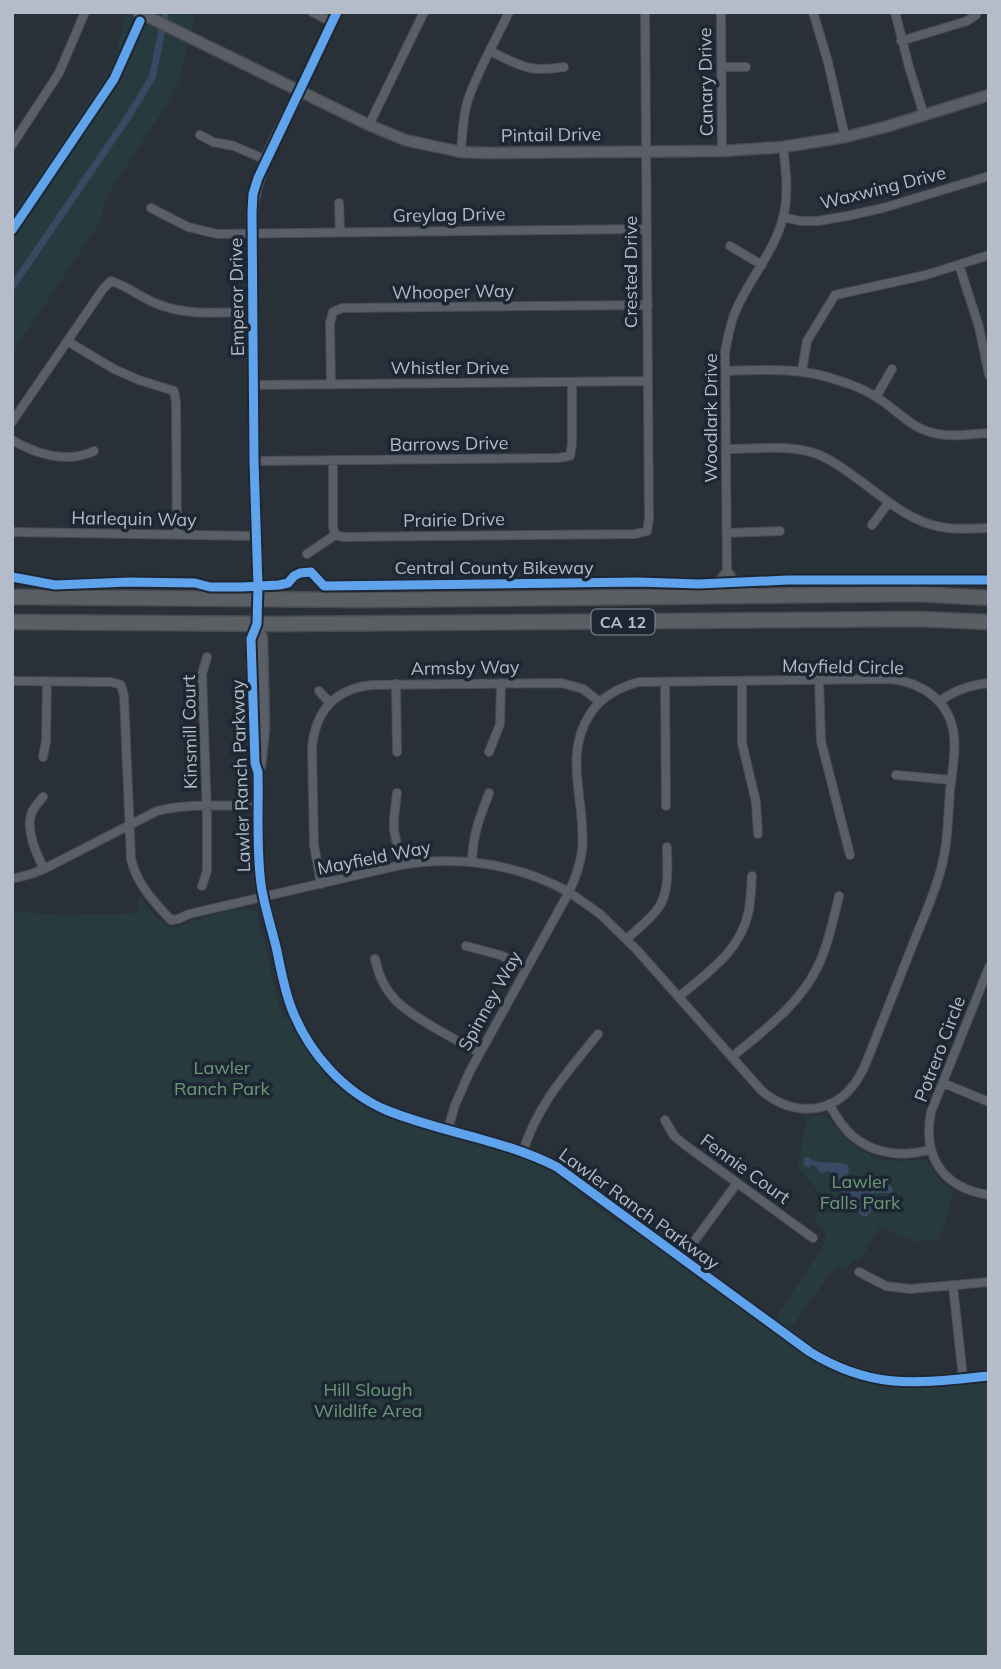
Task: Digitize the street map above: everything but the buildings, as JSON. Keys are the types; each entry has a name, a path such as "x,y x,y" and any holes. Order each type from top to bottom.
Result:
{"highway":[{"path":"699,597 716,590 727,576 735,587 754,596"},
{"name":"CA 12","path":"12,597 258,600 918,594 989,598"},
{"name":"CA 12","path":"12,622 257,624 905,619 989,622"}],"street":[{"path":"12,145 59,74 85,12"},
{"path":"313,12 332,22"},
{"name":"Emperor Drive","path":"258,600 253,385 253,194 266,160 337,12"},
{"path":"369,125 424,12"},
{"path":"461,152 467,103 509,12"},
{"name":"Crested Drive","path":"645,12 647,531"},
{"name":"Canary Drive","path":"720,12 722,151"},
{"path":"813,12 828,62 845,137"},
{"path":"895,12 924,115"},
{"path":"901,41 967,21 976,15 976,12"},
{"name":"Pintail Drive","path":"143,15 369,125 405,140 461,152 722,151 783,147 845,137 885,127 989,95"},
{"path":"490,51 535,70 564,67"},
{"path":"722,67 746,67"},
{"path":"200,135 266,160"},
{"name":"Woodlark Drive","path":"727,576 725,352 736,310 771,250 783,217 787,194 783,147"},
{"name":"Waxwing Drive","path":"783,217 818,221 847,216 989,176"},
{"path":"339,203 340,232"},
{"name":"Greylag Drive","path":"151,208 188,227 217,234 646,229"},
{"path":"730,246 762,265"},
{"path":"802,371 807,341 835,295 889,285 989,256"},
{"path":"959,265 979,327 989,375"},
{"path":"12,422 111,281 145,299 177,310 253,312"},
{"name":"Whooper Way","path":"331,384 330,323 332,312 342,308 648,305"},
{"path":"67,341 114,369 174,391 177,535"},
{"path":"876,397 892,369"},
{"path":"725,371 802,371 838,380 876,397 928,432 951,435 989,433"},
{"name":"Whistler Drive","path":"253,385 647,381"},
{"name":"Barrows Drive","path":"254,461 570,456 572,383"},
{"path":"12,440 39,453 56,456 76,457 94,451"},
{"path":"726,449 792,449 815,453 831,460 916,519 939,527 989,528"},
{"path":"307,554 335,534 332,461"},
{"path":"872,525 889,502"},
{"name":"Prairie Drive","path":"335,534 344,537 635,534 647,531"},
{"path":"727,533 780,531"},
{"name":"Harlequin Way","path":"12,532 256,536"},
{"name":"Lawler Ranch Parkway","path":"258,600 257,624 262,638 264,728 258,772 260,863 264,897 292,1011 313,1050 328,1067 347,1085 383,1108 405,1117 523,1151 557,1167 810,1352 839,1368 878,1380 897,1382 989,1376"},
{"name":"Kinsmill Court","path":"202,886 207,871 202,674 207,657"},
{"name":"Mayfield Circle","path":"569,892 582,851 576,767 578,742 585,721 600,702 629,685 639,682 888,680 919,686 939,702"},
{"path":"12,681 111,682 121,685 124,696 129,824"},
{"path":"43,757 46,741 47,681"},
{"path":"819,681 821,740 850,855"},
{"path":"665,682 666,806"},
{"path":"742,682 742,743 756,802 758,834"},
{"path":"489,752 500,724 501,683"},
{"name":"Armsby Way","path":"330,703 360,686 501,683 562,683 583,689 600,702"},
{"path":"569,892 627,939 771,1099 781,1105 805,1109 829,1104 850,1090 866,1063 941,868 954,735 951,722 939,702 960,689 989,683"},
{"path":"396,684 397,752"},
{"path":"319,691 330,703 316,724 312,747 314,845 321,884"},
{"path":"896,775 951,780"},
{"path":"397,793 394,830 401,865"},
{"path":"472,862 476,829 489,793"},
{"path":"43,797 30,819 34,846 44,869"},
{"path":"12,879 44,869 157,811 207,805 259,806"},
{"name":"Mayfield Way","path":"129,824 134,873 171,920 401,865 437,861 472,862 520,871 569,892"},
{"path":"627,939 660,906 667,878 667,847"},
{"path":"679,997 723,959 738,940 747,916 752,876"},
{"name":"Spinney Way","path":"448,1129 461,1089 569,892"},
{"path":"732,1057 778,1018 809,984 823,953 839,896"},
{"path":"466,946 500,955 527,967"},
{"path":"374,959 382,984 401,1007 480,1052"},
{"name":"Potrero Circle","path":"931,1149 931,1112 989,967"},
{"path":"523,1151 545,1101 598,1034"},
{"path":"943,1083 989,1101"},
{"path":"829,1104 844,1128 868,1146 894,1154 910,1154 931,1149 941,1168 961,1188 989,1195"},
{"name":"Fennie Court","path":"665,1120 674,1136 813,1238"},
{"path":"682,1258 737,1183"},
{"path":"859,1272 879,1283 900,1289 989,1282"},
{"path":"953,1286 963,1378"}],"green space":[{"path":"126,12 194,12 180,78 169,101 107,196 100,223 12,353 12,214 108,73 115,58"},
{"name":"Hill Slough Wildlife Area","path":"139,896 158,918 173,927 240,909 258,914 273,983 284,1018 299,1018 311,1051 364,1092 450,1138 535,1157 605,1214 784,1325 776,1318 826,1240 823,1229 815,1224 821,1194 798,1168 806,1116 826,1115 848,1140 873,1156 896,1161 924,1160 929,1163 941,1181 954,1191 940,1239 916,1242 880,1227 861,1259 853,1260 846,1269 836,1266 790,1329 883,1389 989,1381 989,1657 12,1657 12,911 60,915 138,913"}],"water":[{"path":"807,1156 816,1161 848,1165 846,1181 850,1190 858,1191 867,1175 891,1186 892,1193 874,1193 871,1197 871,1211 866,1217 862,1216 856,1199 844,1196 840,1190 830,1186 832,1174 829,1171 822,1173 817,1167 812,1165 809,1168 803,1165"}],"waterway":[{"path":"12,287 152,78 166,12"}],"cycle path":[{"path":"337,12 258,178 253,194 252,212 258,587 257,624 251,639 255,763 258,772 259,870 283,982 300,1028 330,1070 356,1093 407,1118 515,1150 557,1167 810,1352 833,1365 876,1379 897,1381 940,1381 989,1376"},
{"path":"12,230 114,79 140,21"},
{"name":"Central County Bikeway","path":"12,577 55,585 129,582 195,583 210,587 279,585 288,583 300,573 311,572 324,586 989,580"}],"park label":[{"name":"Lawler Ranch Park","path":"222,1078"},
{"name":"Lawler Falls Park","path":"860,1192"}]}
